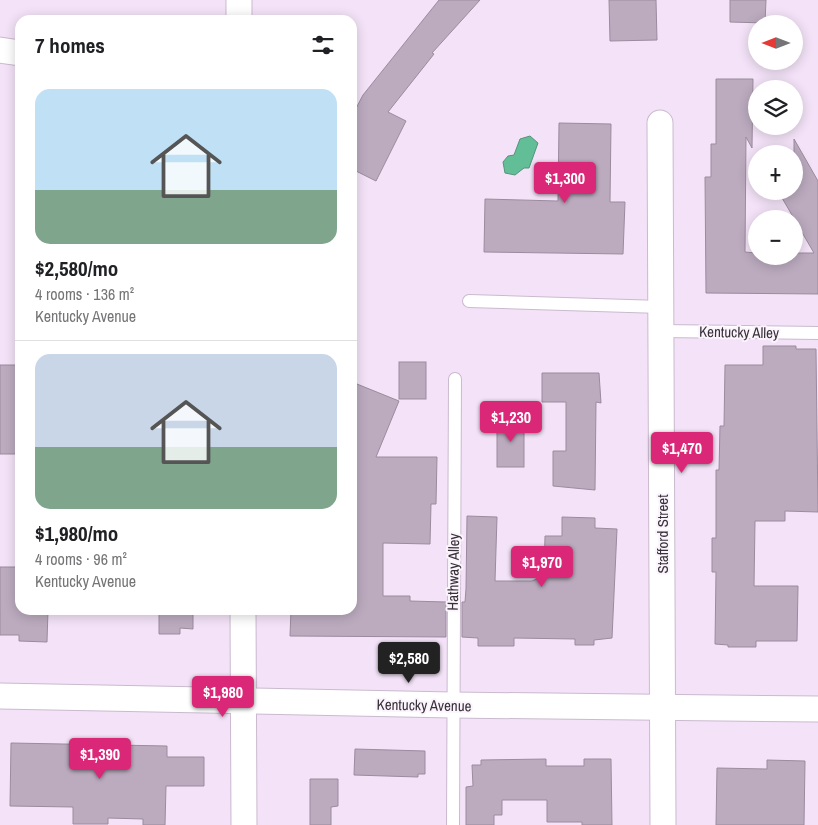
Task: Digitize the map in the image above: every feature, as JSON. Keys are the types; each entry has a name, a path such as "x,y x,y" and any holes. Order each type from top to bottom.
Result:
{"street":[{"path":"238,15 239,0"},
{"path":"0,50 15,52"},
{"name":"Stafford Street","path":"660,123 663,825"},
{"path":"243,615 244,825"},
{"name":"Kentucky Avenue","path":"0,696 452,705 818,709"}],"lane":[{"name":"Kentucky Alley","path":"469,301 818,333"},
{"name":"Hathway Alley","path":"453,825 452,705 455,379"}],"shaded area":[{"path":"530,136 538,143 529,168 524,168 515,175 505,173 503,162 508,156 514,155 520,139"}],"building":[{"path":"439,0 480,0 432,53 434,54 388,112 406,121 376,181 357,172 357,106 363,95"},
{"path":"609,0 656,0 657,40 610,41"},
{"path":"730,0 766,0 765,15 748,15 748,23 730,22"},
{"path":"716,79 753,79 748,80 748,135 752,135 752,145 746,137 745,252 748,252 748,265 803,265 803,253 814,253 803,234 803,210 789,210 783,200 803,200 803,155 818,181 818,294 706,293 705,177 711,177 711,144 716,144"},
{"path":"559,123 611,124 610,202 625,202 623,254 484,252 485,199 558,201"},
{"path":"763,346 796,346 796,349 816,349 818,512 785,511 785,521 755,521 754,586 798,586 797,641 756,641 756,647 728,647 728,645 715,644 716,572 712,572 712,538 716,538 716,470 719,470 720,426 724,426 725,365 763,365"},
{"path":"399,362 426,362 426,399 399,399"},
{"path":"0,365 15,365 15,454 0,454"},
{"path":"542,373 599,373 601,403 596,402 595,490 553,486 553,451 566,451 566,402 542,402"},
{"path":"357,384 399,401 376,457 437,457 436,504 431,504 430,544 383,543 383,596 410,596 410,601 446,602 446,637 290,636 291,615 357,615"},
{"path":"497,419 524,419 524,467 497,467"},
{"path":"467,516 497,517 495,581 532,581 544,576 545,536 562,536 562,517 595,518 595,528 617,529 612,638 594,640 594,645 575,645 575,639 514,638 514,646 478,646 478,638 462,637 462,602 465,602 466,589"},
{"path":"0,567 15,567 15,615 48,615 47,642 19,641 19,635 0,635"},
{"path":"159,615 193,615 193,629 180,628 180,634 159,634"},
{"path":"11,743 167,746 167,757 204,757 204,786 166,786 165,825 143,825 143,819 108,818 108,824 73,824 73,807 10,806"},
{"path":"355,749 425,751 425,774 418,774 418,777 354,775"},
{"path":"546,759 546,766 584,766 584,759 611,759 612,825 582,825 582,822 547,822 547,800 502,800 502,815 494,815 494,825 466,825 466,787 473,786 472,765 481,765 481,760"},
{"path":"767,760 805,761 804,825 716,825 717,768 767,769"},
{"path":"310,779 338,779 338,806 331,807 331,825 310,825"}]}
